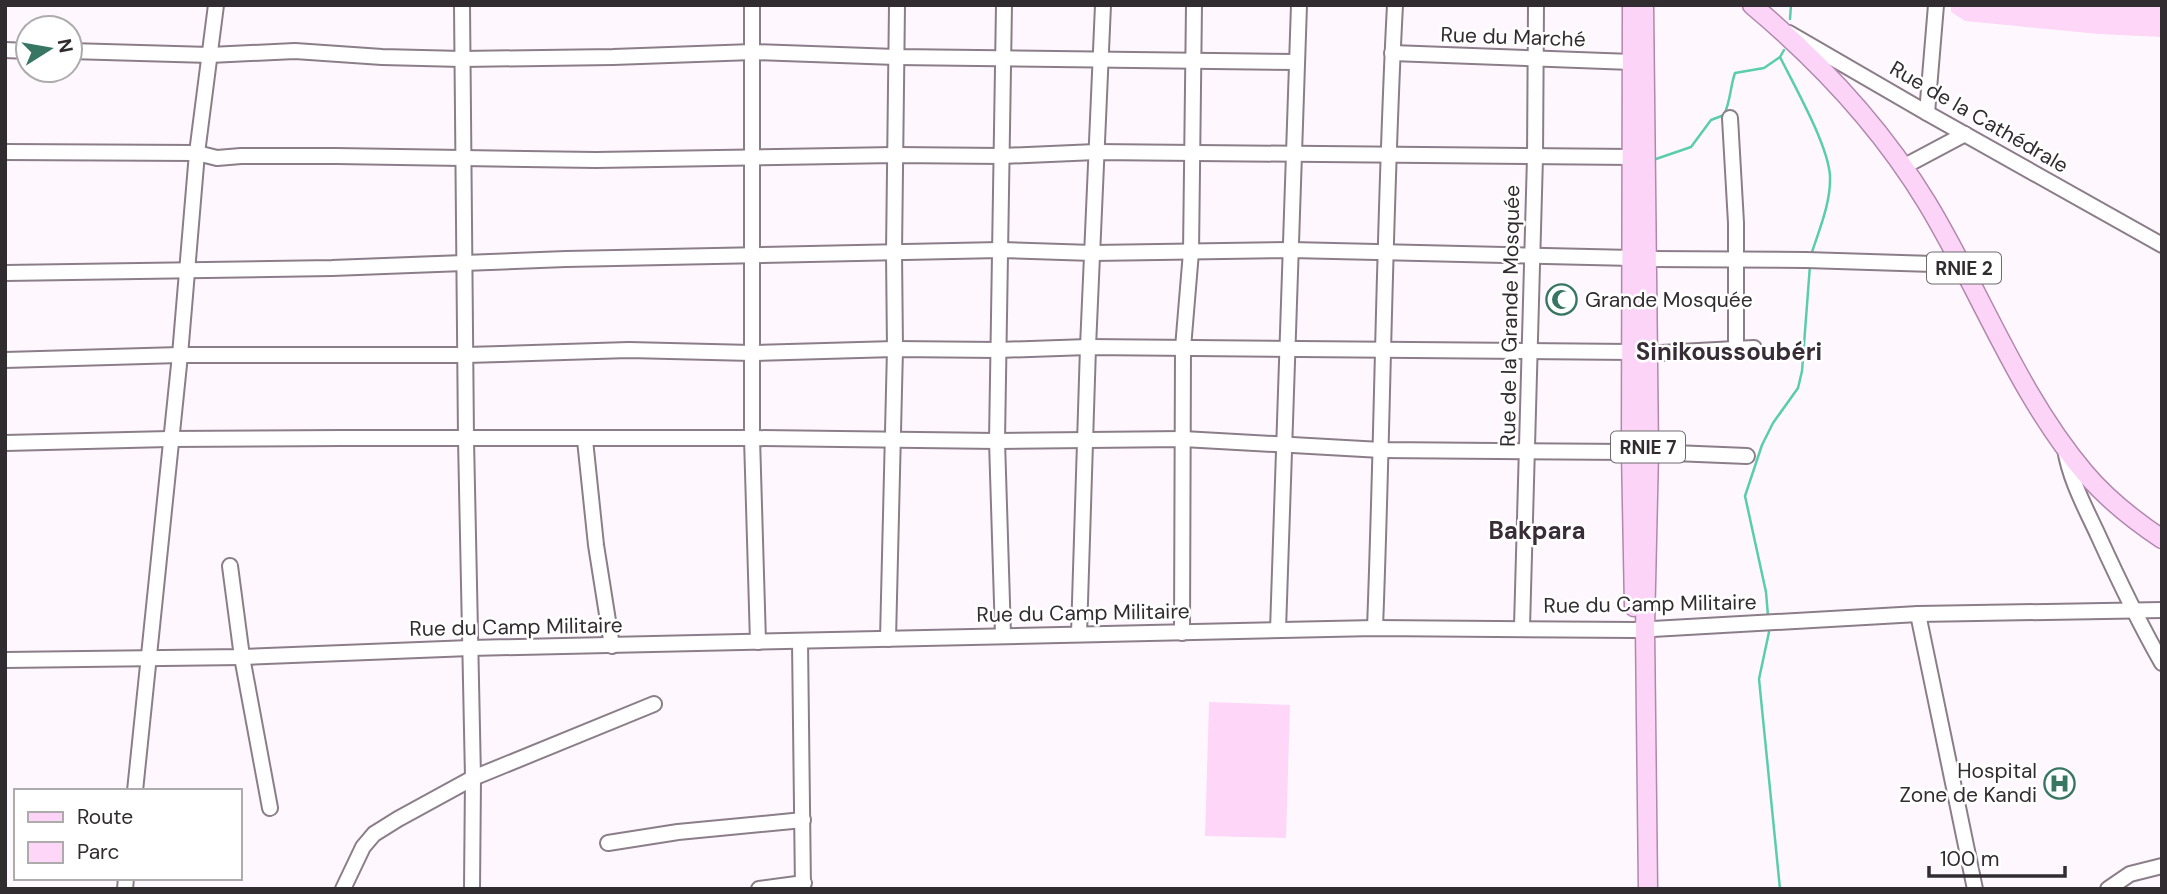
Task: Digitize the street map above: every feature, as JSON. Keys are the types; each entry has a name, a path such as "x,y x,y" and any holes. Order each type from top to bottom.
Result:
{"main road":[{"name":"RNIE 7","path":"1632,5 1633,156 1640,258 1632,352 1640,452"},
{"name":"RNIE 7","path":"1636,889 1644,5"},
{"name":"RNIE 2","path":"1752,5 1850,98 1903,167 1927,202 2031,394 2087,476 2162,539"},
{"name":"RNIE 7","path":"1640,630 1648,889"}],"street":[{"path":"135,789 169,439 180,355 197,153 216,5"},
{"path":"462,5 462,158 473,778 472,889"},
{"path":"752,5 752,438 758,642"},
{"path":"888,639 895,349 897,5"},
{"path":"1003,635 997,441 1004,5"},
{"path":"1079,634 1103,5"},
{"path":"1182,633 1183,348 1191,252 1194,5"},
{"path":"1278,631 1299,5"},
{"path":"1375,628 1384,252 1395,5"},
{"name":"Rue de la Grande Mosquée","path":"1521,627 1528,451 1536,5"},
{"path":"1927,113 1936,5"},
{"name":"Rue de la Cathédrale","path":"1776,25 2162,245"},
{"path":"84,51 210,55 283,50 462,59 753,52 896,57 1297,62"},
{"name":"Rue du Marché","path":"1392,53 1632,62"},
{"path":"1730,118 1736,223 1736,348"},
{"path":"1903,167 1965,134"},
{"path":"5,152 197,153 217,158 254,156 596,160 1002,156 1096,152 1633,156"},
{"path":"5,273 187,271 566,259 1000,250 1093,253 1291,250 1933,264 1960,261"},
{"path":"5,360 180,355 466,355 629,350 752,353 895,349 1288,348 1632,352"},
{"path":"1661,353 1754,348"},
{"path":"5,443 169,439 1183,439 1381,450 1640,452 1747,456"},
{"path":"585,440 596,545 612,646"},
{"path":"2065,447 2073,481 2133,611 2162,663"},
{"path":"230,566 242,657 270,808"},
{"name":"Rue du Camp Militaire","path":"5,660 242,657 470,648 1375,628 1521,627 1640,630 1918,614 2162,610"},
{"path":"1918,614 1975,889"},
{"path":"759,889 804,886 800,641"},
{"path":"343,889 356,859 373,834 473,778 654,704"},
{"path":"608,843 678,832 803,820"},
{"path":"2108,889 2130,874 2162,866"}],"green space":[{"path":"1951,5 2162,5 2162,37 2099,34 1965,21 1951,12"},
{"path":"1209,702 1290,705 1286,838 1205,836"}],"waterway":[{"path":"1790,19 1791,5"},
{"path":"1784,50 1780,57 1817,133 1830,176 1827,206 1811,255"},
{"path":"1653,160 1691,147 1711,120 1724,115 1735,73 1764,68 1780,57"},
{"path":"1768,616 1766,592 1745,496 1762,445 1773,423 1798,388 1802,371 1810,265"},
{"path":"1769,632 1759,679 1780,889"}],"place":[{"name":"Grande Mosquée","path":"1562,300"},
{"name":"Hospital Zone de Kandi","path":"2060,783"}],"district":[{"name":"Sinikoussoubéri","path":"1729,351"},
{"name":"Bakpara","path":"1537,530"}]}
